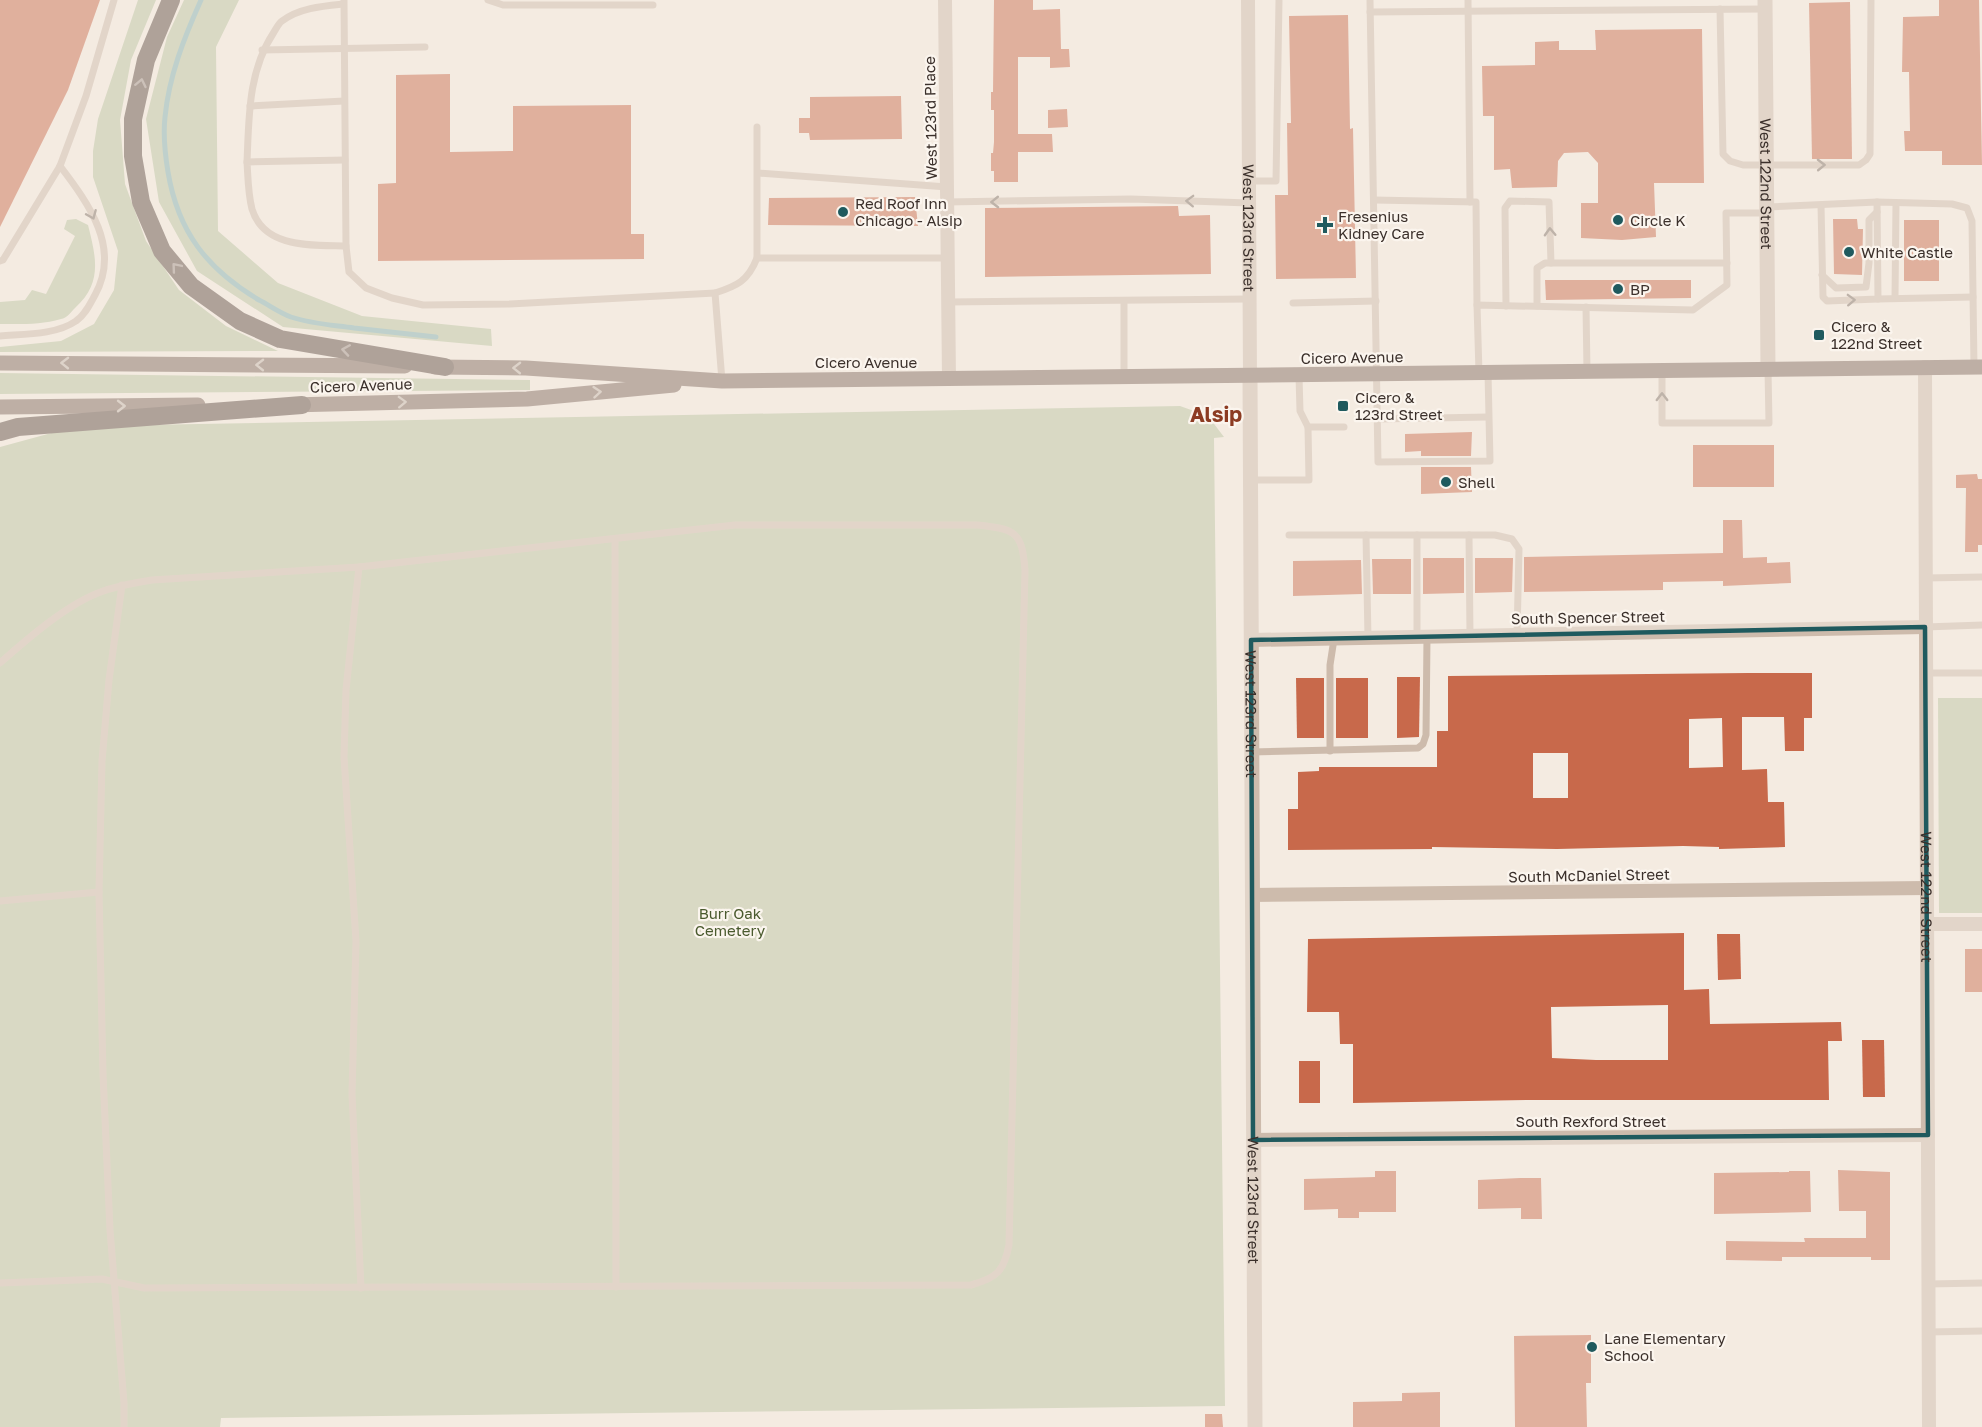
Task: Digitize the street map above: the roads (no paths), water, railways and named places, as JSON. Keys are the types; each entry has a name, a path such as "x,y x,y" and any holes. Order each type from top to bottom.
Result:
{"highway":[{"path":"171,0 146,60 133,119 133,156 141,202 162,251 191,286 240,321 280,339 445,367"},
{"path":"0,432 18,428 302,405"}],"main road":[{"name":"Cicero Avenue","path":"0,363 526,368 722,381 1978,367"},
{"name":"Cicero Avenue","path":"0,407 302,405 527,399 722,381"}],"street":[{"name":"West 123rd Place","path":"945,0 949,379"},
{"name":"West 123rd Street","path":"1248,0 1255,1427"},
{"name":"West 122nd Street","path":"1765,4 1768,369"},
{"name":"West 122nd Street","path":"1925,368 1929,1427"},
{"name":"South Spencer Street","path":"1251,640 1925,627"},
{"name":"South McDaniel Street","path":"1252,895 1927,888"},
{"path":"1927,924 1982,924"},
{"name":"South Rexford Street","path":"1253,1140 1929,1135"}],"lane":[{"path":"0,261 3,260 60,166 86,96 114,0"},
{"path":"489,0 503,5 653,5"},
{"path":"1249,181 1276,181 1279,0"},
{"path":"1370,0 1378,462 1490,461 1477,305 1476,202 1374,200"},
{"path":"1468,0 1470,202"},
{"path":"1713,0 1716,10 1723,154 1730,162 1767,166 1859,165 1870,154 1871,0"},
{"path":"346,246 300,245 286,242 271,233 252,210 246,162 250,106 262,50 281,21 311,8 344,2 346,246 349,272 366,288 392,298 423,305 521,303 715,293 738,285 753,269 757,258 758,127"},
{"path":"1370,12 1716,10 1765,4"},
{"path":"262,50 425,47"},
{"path":"250,106 344,101"},
{"path":"246,162 345,160"},
{"path":"0,336 33,333 76,321 88,308 102,282 105,244 88,205 60,166"},
{"path":"758,173 947,187"},
{"path":"947,202 1131,199 1249,203"},
{"path":"1506,306 1505,208 1510,201 1549,202 1551,262"},
{"path":"1477,305 1693,310 1727,285 1726,213 1877,202 1952,204 1967,208 1972,221 1973,297 1978,367"},
{"path":"1877,202 1878,299"},
{"path":"1895,298 1896,203"},
{"path":"1821,205 1822,293 1827,301 1973,297"},
{"path":"1822,275 1836,288 1866,287 1869,263 1869,220 1877,212"},
{"path":"757,258 948,258"},
{"path":"1537,306 1537,268 1545,263 1727,263"},
{"path":"715,293 722,381"},
{"path":"948,302 1249,299"},
{"path":"1124,301 1124,377"},
{"path":"1293,303 1376,302"},
{"path":"1586,308 1587,371"},
{"path":"1662,370 1662,423 1769,423 1768,369"},
{"path":"1250,480 1309,480 1308,427 1300,411 1299,376"},
{"path":"1378,419 1488,417"},
{"path":"1308,427 1344,427"},
{"path":"0,663 75,604 97,593 122,585 152,580 359,567 735,525 977,525 1008,529 1020,539 1025,570 1009,1245 1005,1263 987,1281 971,1285 361,1288 144,1288 114,1281 0,1283"},
{"path":"1289,535 1495,535 1512,539 1519,549 1517,635"},
{"path":"1366,535 1368,638"},
{"path":"1251,752 1408,750 1418,748 1423,744 1426,735 1417,535"},
{"path":"1469,535 1470,636"},
{"path":"615,540 616,1287"},
{"path":"359,567 346,690 344,757 356,941 352,1094 361,1288"},
{"path":"1925,578 1982,577"},
{"path":"122,585 109,680 102,761 99,892 103,1074 124,1427"},
{"path":"1925,627 1982,626"},
{"path":"1330,751 1330,665 1334,639"},
{"path":"1925,673 1982,673"},
{"path":"0,901 99,892"},
{"path":"1928,1284 1982,1282"},
{"path":"1928,1332 1982,1331"}],"waterway":[{"path":"201,0 174,72 167,102 164,131 168,172 173,193 187,231 198,247 210,262 241,288 291,317 322,324 436,337"}],"place":[{"name":"Red Roof Inn Chicago - Alsip","path":"843,212"},
{"name":"Circle K","path":"1618,220"},
{"name":"Fresenius Kidney Care","path":"1325,225"},
{"name":"White Castle","path":"1849,252"},
{"name":"BP","path":"1618,289"},
{"name":"Cicero & 122nd Street","path":"1819,335"},
{"name":"Cicero & 123rd Street","path":"1343,406"},
{"name":"Shell","path":"1446,482"},
{"name":"Lane Elementary School","path":"1592,1347"}],"district":[{"name":"Alsip","path":"1216,414"}],"park label":[{"name":"Burr Oak Cemetery","path":"730,922"}]}
